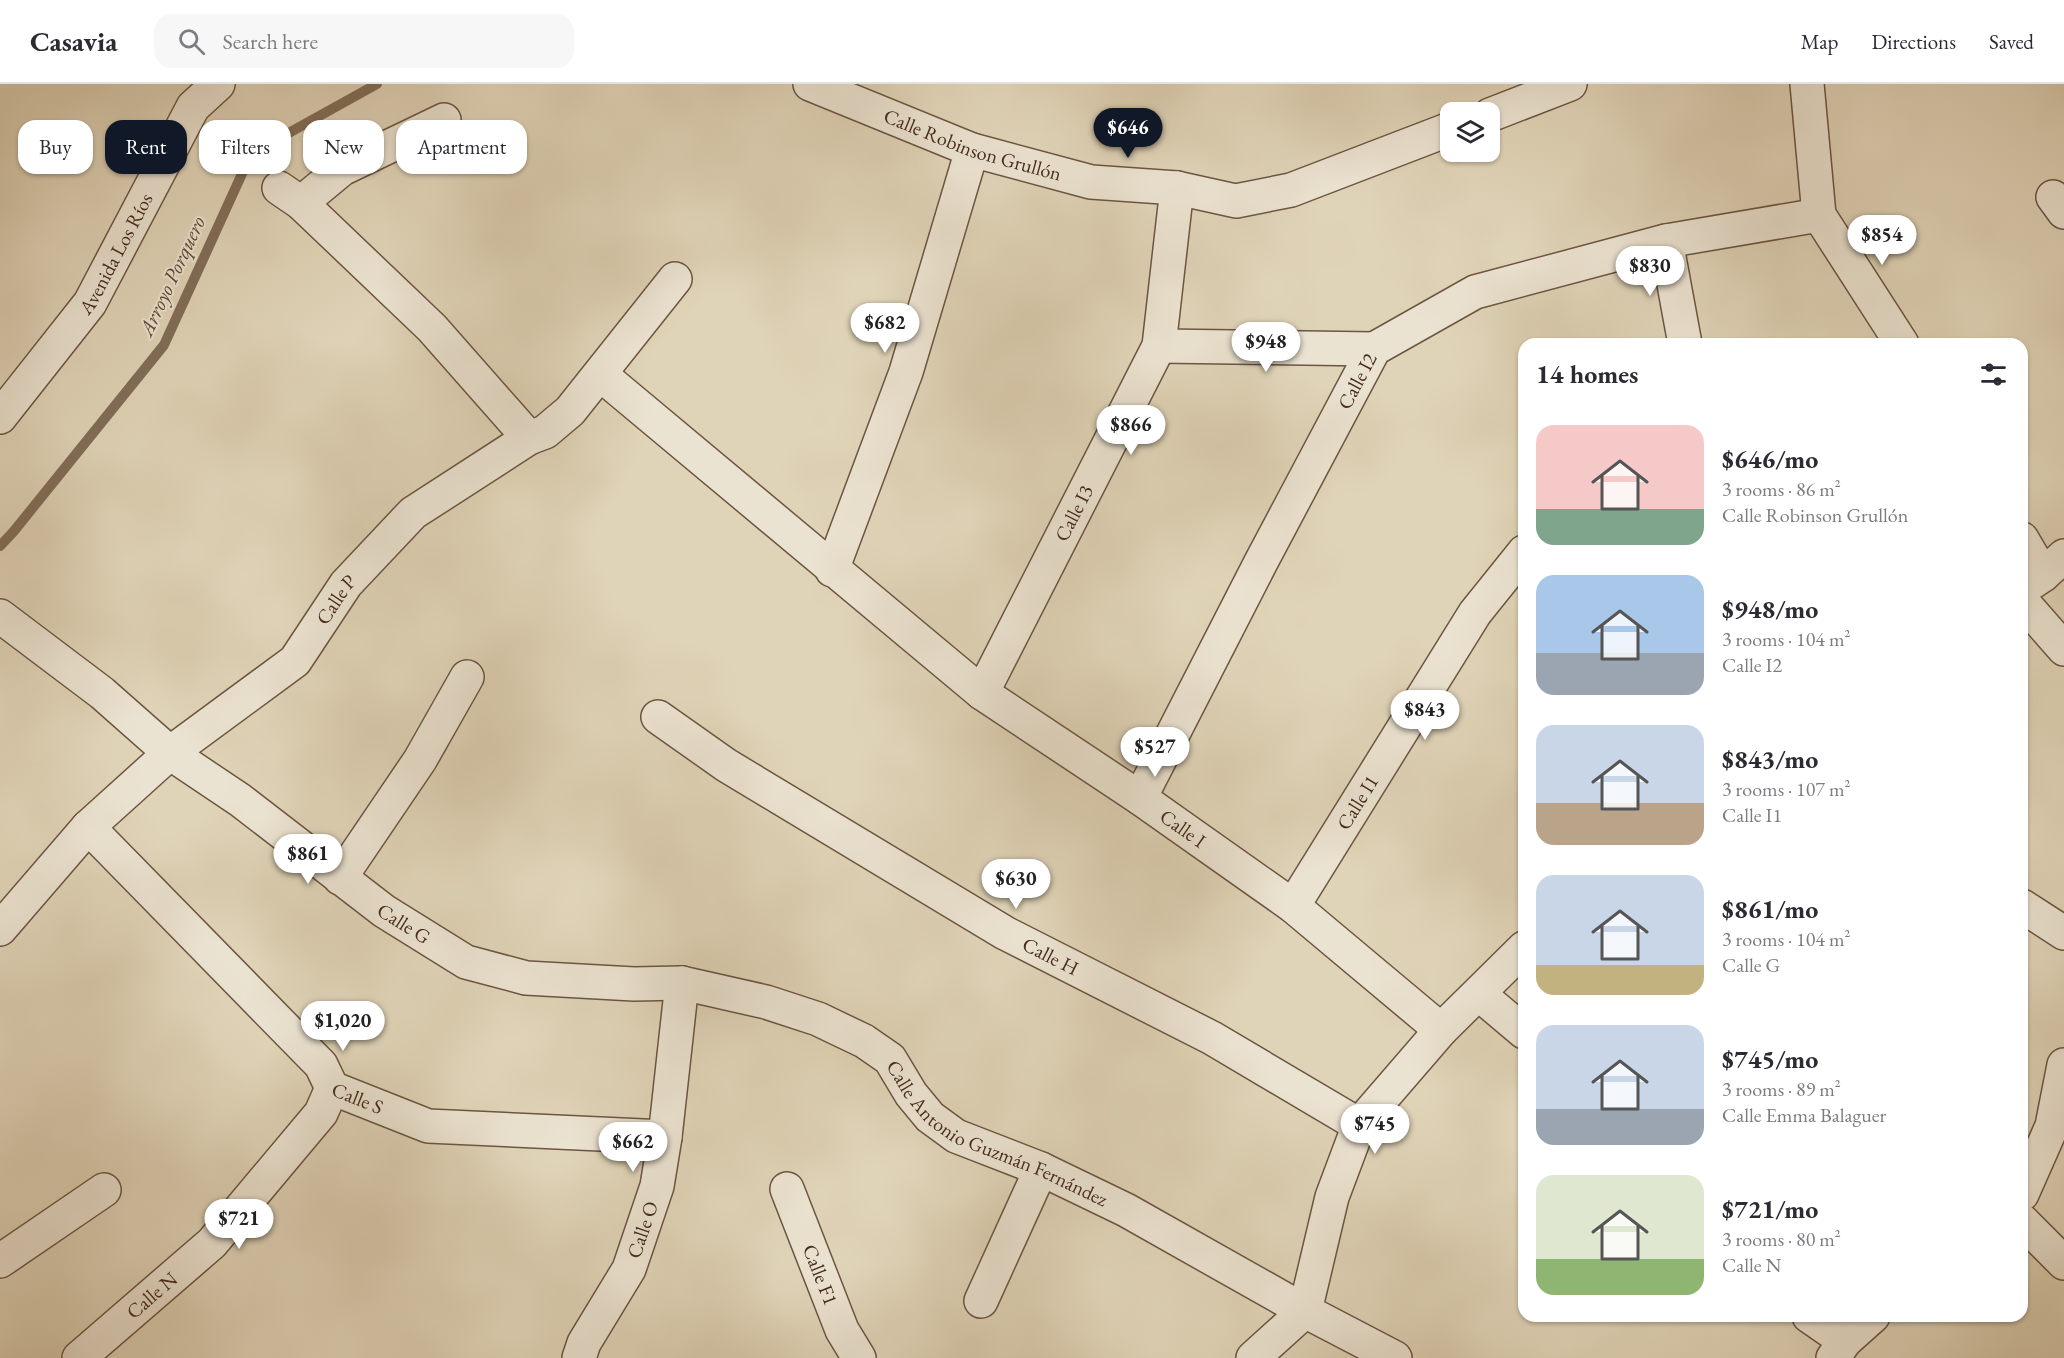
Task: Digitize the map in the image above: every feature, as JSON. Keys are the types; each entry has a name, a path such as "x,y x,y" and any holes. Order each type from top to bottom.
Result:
{"street":[{"name":"Avenida Los Ríos","path":"3,408 90,303 193,107 218,84"},
{"name":"Calle Robinson Grullón","path":"810,84 972,150 1091,182 1177,188 1236,201 1291,190 1440,133"},
{"path":"1500,111 1570,84"},
{"path":"1807,84 1819,215 1898,338"},
{"path":"396,143 290,195 432,328 529,438"},
{"path":"832,570 906,372 972,150"},
{"name":"Calle I3","path":"982,693 1159,346 1177,188"},
{"name":"Calle I2","path":"1140,798 1374,349 1475,292 1666,241 1819,215"},
{"path":"1666,241 1684,338"},
{"name":"Calle P","path":"0,930 88,827 170,753 295,661 346,584 413,513 529,438 545,432 570,411 675,279"},
{"path":"1159,346 1374,349"},
{"name":"Calle I","path":"600,374 982,693 1140,798 1293,906 1442,1030"},
{"path":"2028,549 2043,573"},
{"name":"Calle I1","path":"1293,906 1474,613 1518,559"},
{"path":"2028,608 2064,649"},
{"name":"Calle G","path":"0,616 102,693 170,753 240,800 384,911 466,962 526,978 634,984 682,983"},
{"path":"340,878 420,760 467,677"},
{"name":"Calle H","path":"658,717 726,765 1005,933 1212,1038 1359,1125"},
{"name":"Calle S","path":"88,827 321,1065 332,1088 428,1126 665,1137"},
{"path":"2028,910 2064,933"},
{"path":"1253,1358 1305,1311 1332,1197 1359,1125 1442,1030 1518,954"},
{"name":"Calle O","path":"579,1358 584,1342 629,1269 657,1186 665,1137 682,983"},
{"name":"Calle Antonio Guzmán Fernández","path":"682,983 766,1002 818,1019 864,1041 890,1059 911,1094 930,1117 956,1136 1041,1168 1125,1210 1305,1311 1395,1358"},
{"path":"1479,994 1518,1027"},
{"path":"2028,1180 2052,1126 2064,1065"},
{"name":"Calle N","path":"79,1358 212,1243 321,1113 332,1088"},
{"path":"981,1301 1041,1168"},
{"name":"Calle F1","path":"788,1189 842,1330 859,1358"},
{"path":"0,1261 104,1190"},
{"path":"2028,1227 2064,1263"},
{"path":"1814,1322 1839,1350 1867,1322"}],"waterway":[{"name":"Arroyo Porquero","path":"0,546 164,345 251,154 377,84"}]}
